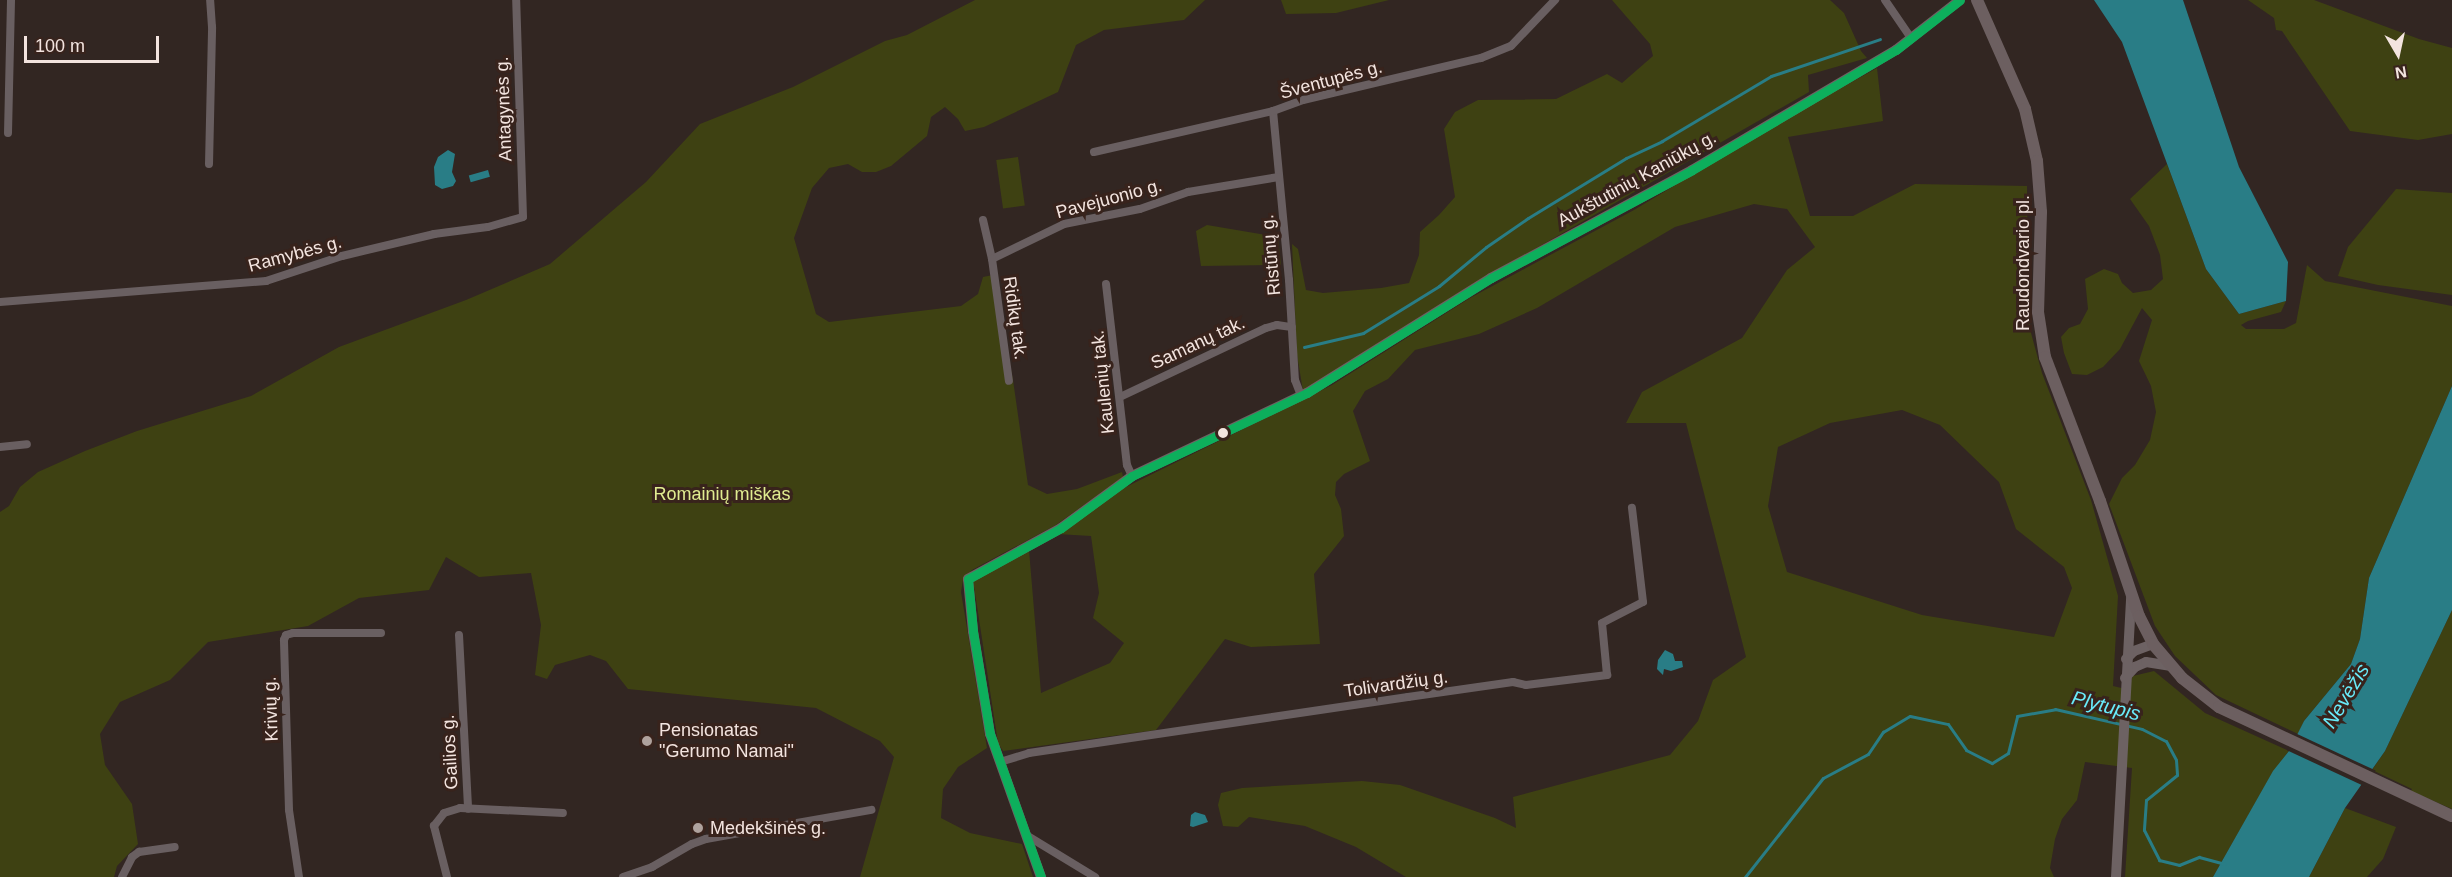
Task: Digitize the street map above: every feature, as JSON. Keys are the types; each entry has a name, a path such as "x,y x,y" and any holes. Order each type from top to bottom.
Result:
{"main road":[{"name":"Raudondvario pl.","path":"1977,0 2025,109 2037,161 2041,212 2038,312 2045,357 2131,593 2153,644 2170,666 2206,699 2452,816"}],"street":[{"path":"8,133 11,0"},
{"path":"209,164 212,27 210,0"},
{"name":"Antagynės g.","path":"516,0 523,217"},
{"name":"Šventupės g.","path":"1094,152 1273,111 1303,100 1497,53 1511,46 1555,0"},
{"path":"1885,0 1911,38"},
{"name":"Aukštutinių Kaniūkų g.","path":"1041,877 990,734 973,631 968,579 1061,528 1132,476 1301,396 1491,278 1692,170 1896,50 1960,0"},
{"name":"Ristūnų g.","path":"1273,111 1295,380 1301,396"},
{"name":"Pavejuonio g.","path":"992,259 1064,225 1140,209 1188,192 1279,177"},
{"name":"Ramybės g.","path":"0,302 266,281 342,256 434,234 488,227 523,217"},
{"path":"983,220 992,259"},
{"name":"Ridikų tak.","path":"992,259 1009,381"},
{"name":"Kaulenių tak.","path":"1106,284 1127,465 1132,476"},
{"name":"Samanų tak.","path":"1120,397 1266,328 1277,325 1292,327"},
{"path":"0,447 27,444"},
{"name":"Tolivardžių g.","path":"1000,762 1012,757 1048,750 1408,697 1513,682 1527,685 1607,675 1602,623 1643,602 1632,508"},
{"name":"Raudondvario pl.","path":"2116,877 2131,593"},
{"name":"Krivių g.","path":"299,877 289,810 284,640 286,635 293,633 381,633"},
{"name":"Gailios g.","path":"447,877 434,826 444,813 468,808 459,635"},
{"path":"2126,659 2134,651 2153,644"},
{"path":"2146,662 2153,644"},
{"path":"2125,678 2135,667 2146,662 2170,666"},
{"path":"468,808 563,813"},
{"path":"623,877 652,867 692,844 706,839 871,810"},
{"path":"1026,835 1095,877"},
{"path":"122,877 132,857 139,852 176,847"}],"green space":[{"name":"Romainių miškas","path":"975,0 1205,0 1184,20 1104,30 1076,45 1058,92 984,127 965,131 958,119 945,107 931,117 927,136 891,166 876,172 862,172 848,164 829,168 812,188 794,238 816,314 829,322 961,306 978,294 983,277 993,275 1013,380 1028,485 1047,494 1077,489 1122,472 1123,477 1056,525 972,570 963,580 961,592 987,748 958,767 943,789 941,818 970,833 1022,844 1033,877 860,877 894,757 880,741 816,708 628,689 606,661 590,655 555,665 547,679 535,675 541,625 531,573 479,577 446,557 429,590 359,598 308,626 208,642 170,680 120,702 100,734 105,765 132,804 138,844 117,866 114,877 0,877 0,512 9,506 20,487 38,472 85,451 137,431 251,396 339,347 466,300 550,264 646,182 700,124 793,87 885,41 907,35"},
{"path":"1281,0 1389,0 1336,13 1286,14"},
{"path":"1612,0 1830,0 1844,13 1861,51 1867,58 1808,75 1809,92 1460,292 1303,391 1297,355 1292,244 1298,249 1306,290 1323,293 1409,283 1419,255 1420,232 1455,197 1444,129 1455,112 1478,100 1556,99 1607,74 1622,83 1653,56 1650,44"},
{"path":"2248,0 2314,0 2419,39 2452,48 2452,134 2418,140 2350,131 2282,31 2276,30 2274,18"},
{"path":"1877,68 1883,121 1788,137 1810,216 1853,216 1915,184 2027,186 2028,305 2031,333 2042,373 2091,500 2118,596 2113,686 2130,690 2133,676 2154,671 2205,713 2289,751 2273,772 2213,877 2125,877 2132,768 2085,762 2077,800 2062,819 2055,839 2050,868 2054,877 1406,877 1356,847 1305,826 1249,817 1238,827 1223,826 1218,805 1221,793 1242,788 1362,781 1400,785 1495,818 1516,828 1513,797 1670,755 1698,721 1713,680 1746,657 1686,423 1626,423 1642,392 1742,338 1787,270 1815,247 1787,209 1754,204 1675,227 1537,308 1479,334 1415,350 1388,379 1365,391 1353,411 1370,461 1344,474 1336,482 1335,495 1341,509 1344,536 1314,574 1320,644 1251,647 1225,639 1156,730 1003,751 998,743 973,580 1029,550 1041,693 1110,663 1124,643 1093,618 1099,593 1091,536 1057,534 1122,489 1332,385 1470,298 1634,210 1778,123","holes":["1902,410 1940,425 1999,482 2016,529 2064,567 2072,588 2054,637 1922,615 1787,572 1768,506 1778,447 1830,423"]},
{"path":"1018,157 1025,206 1003,209 996,160"},
{"path":"2167,164 2206,269 2239,314 2286,301 2281,312 2241,325 2246,329 2284,329 2296,323 2307,265 2325,281 2452,306 2452,386 2369,578 2360,639 2351,664 2304,721 2298,734 2216,695 2175,656 2155,626 2109,504 2122,478 2135,465 2150,440 2156,412 2151,386 2139,361 2152,320 2142,308 2120,349 2103,367 2087,375 2072,374 2064,353 2061,337 2069,328 2080,324 2088,309 2085,279 2104,269 2118,274 2122,283 2133,293 2151,290 2163,279 2160,255 2149,226 2130,199"},
{"path":"2396,189 2452,193 2452,295 2378,285 2338,276 2348,247"},
{"path":"1207,225 1278,237 1281,265 1201,266 1196,231"},
{"path":"2452,610 2452,809 2372,770 2385,751"},
{"path":"2345,808 2396,827 2383,859 2367,877 2309,877"}],"water":[{"path":"2094,0 2183,0 2239,167 2288,262 2286,301 2239,314 2206,269 2122,42"},
{"path":"448,150 455,154 452,172 456,181 453,186 442,189 435,185 434,167 438,157"},
{"path":"488,170 490,177 471,182 469,176"},
{"name":"Nevėžis","path":"2452,386 2452,610 2385,751 2345,808 2309,877 2213,877 2273,771 2289,751 2304,721 2351,664 2360,639 2369,578"},
{"path":"1665,650 1673,654 1675,661 1682,661 1683,667 1671,671 1664,669 1663,675 1657,669 1658,660"},
{"path":"1195,812 1205,815 1208,822 1190,826 1191,815"}],"pier":[{"path":"2295,733 2376,771 2368,788 2287,750"}],"waterway":[{"path":"1304,347 1363,333 1439,286 1486,247 1528,218 1626,158 1662,141 1771,76 1880,39"},
{"name":"Plytupis","path":"1745,877 1823,778 1868,754 1883,732 1910,716 1948,724 1966,750 1992,763 2008,753 2017,716 2055,709 2142,729 2166,741 2176,760 2177,775 2146,800 2144,830 2159,860 2179,865 2199,857 2225,864"}],"transit line":[{"path":"1041,877 990,734 973,631 968,579 1061,528 1132,476 1307,393 1491,278 1692,170 1896,50 1960,0"}],"place":[{"name":"Pensionatas \"Gerumo Namai\"","path":"647,741"},
{"name":"Medekšinės g.","path":"698,828"}]}
